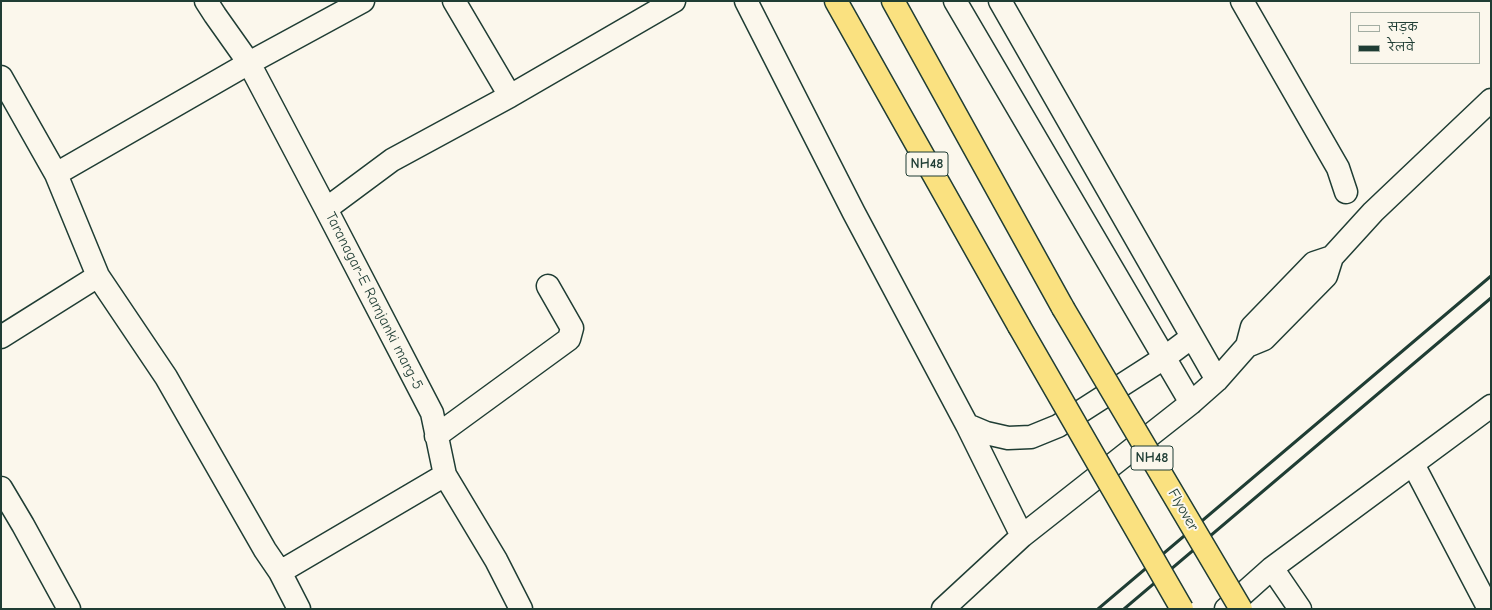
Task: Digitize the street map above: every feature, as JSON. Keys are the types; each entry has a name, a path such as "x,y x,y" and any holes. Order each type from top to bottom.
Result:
{"highway":[{"name":"NH48","path":"836,1 1019,326 1182,609"},
{"name":"Flyover","path":"893,1 1063,308 1241,609"}],"street":[{"name":"Taranagar-E Ramjanki marg-5","path":"206,1 214,15 249,63 326,209 432,413 445,475 496,560 522,609"},
{"path":"56,174 249,63 363,1"},
{"path":"454,1 510,96"},
{"path":"326,209 392,160 510,96 674,1"},
{"path":"746,1 854,213 967,425 1022,536"},
{"path":"955,1 1191,403"},
{"path":"1000,1 1217,380"},
{"path":"1242,1 1338,168 1346,192"},
{"path":"1,77 56,174 98,276 166,376 265,550 280,572 299,609"},
{"path":"943,609 1022,536 1191,403 1217,380 1247,346 1264,339 1326,276 1332,257 1372,212 1491,100"},
{"path":"1,338 98,276"},
{"path":"436,436 569,339 572,328 548,286"},
{"path":"967,425 986,433 1008,438 1032,437 1058,426 1164,358 1192,337"},
{"path":"1226,609 1272,568 1491,406"},
{"path":"1413,464 1489,609"},
{"path":"280,572 445,475"},
{"path":"1,488 69,609"},
{"path":"1272,568 1300,609"}],"railway":[{"path":"1098,609 1491,276"},
{"path":"1124,609 1491,298"}]}
